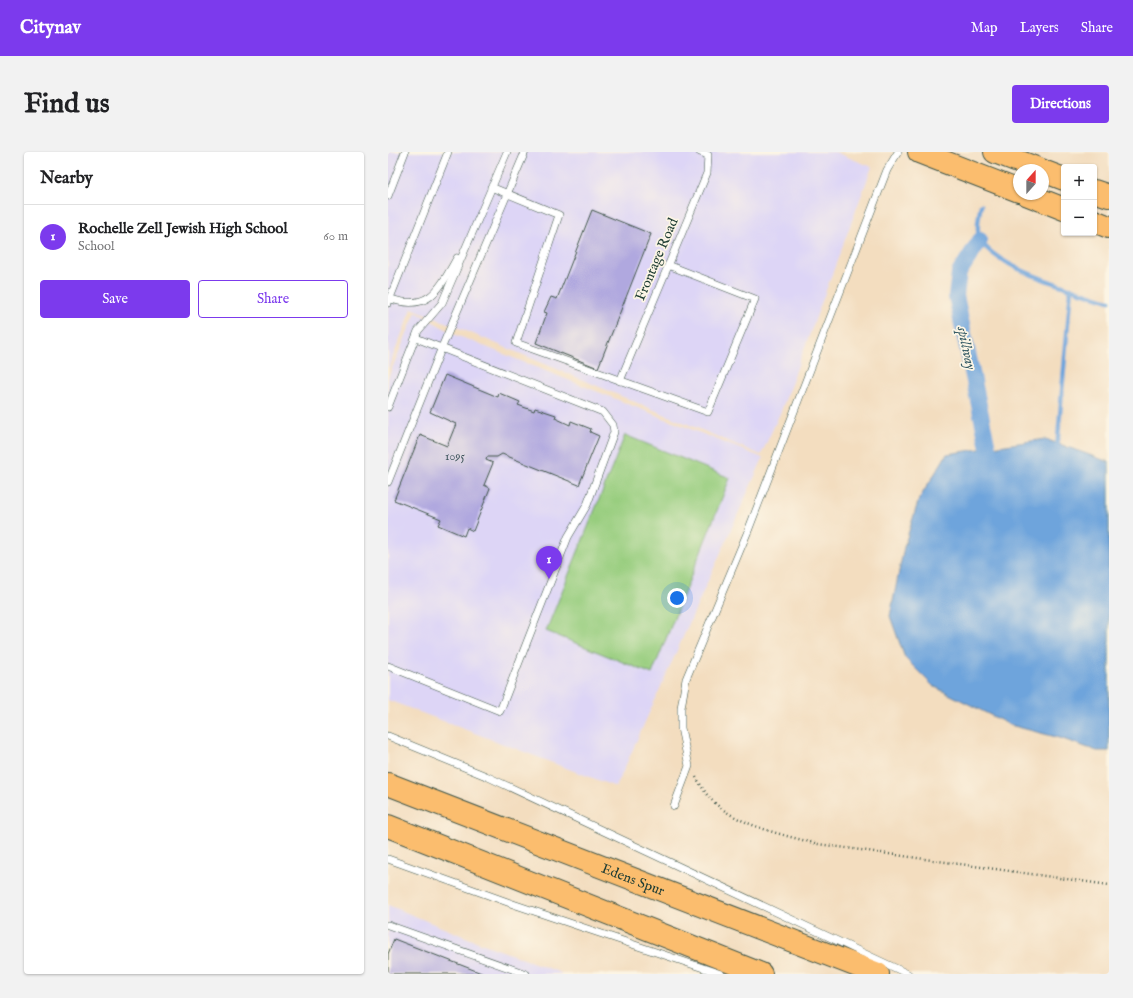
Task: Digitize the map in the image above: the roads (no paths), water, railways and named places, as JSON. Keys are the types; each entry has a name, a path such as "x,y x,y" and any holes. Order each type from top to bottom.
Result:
{"main road":[{"path":"919,152 1013,189"},
{"path":"995,152 1026,164"},
{"path":"1049,173 1061,178"},
{"path":"1097,192 1109,196"},
{"path":"1041,200 1061,208"},
{"path":"1097,222 1109,227"},
{"name":"Edens Spur","path":"388,784 878,974"},
{"path":"388,826 761,974"}],"lane":[{"path":"388,196 405,152"},
{"path":"448,152 389,300 418,302 430,298 438,290 476,222"},
{"path":"388,407 418,332 442,303 507,152"},
{"path":"388,482 442,347 525,152"},
{"name":"Frontage Road","path":"620,381 707,173 708,155 700,152"},
{"path":"674,806 689,766 681,728 681,708 686,679 748,531 887,170 898,152"},
{"path":"491,187 559,215 516,343 708,412 756,299 668,265"},
{"path":"388,666 500,711 568,537 587,504 612,440 613,425 604,412 416,338"},
{"path":"388,736 486,776 908,974"},
{"path":"388,858 513,904 721,974"},
{"path":"388,925 526,974"}],"water":[{"path":"1045,439 1109,462 1109,751 1097,751 1060,738 1010,725 933,686 905,658 890,616 904,547 919,499 947,454"}],"waterway":[{"path":"981,205 978,233 981,241 990,251 1004,261 1039,278 1109,301"},
{"name":"spillway","path":"980,240 959,273 956,296 991,462"},
{"path":"1057,449 1071,288"}],"place":[{"name":"Rochelle Zell Jewish High School","path":"549,579"}]}
